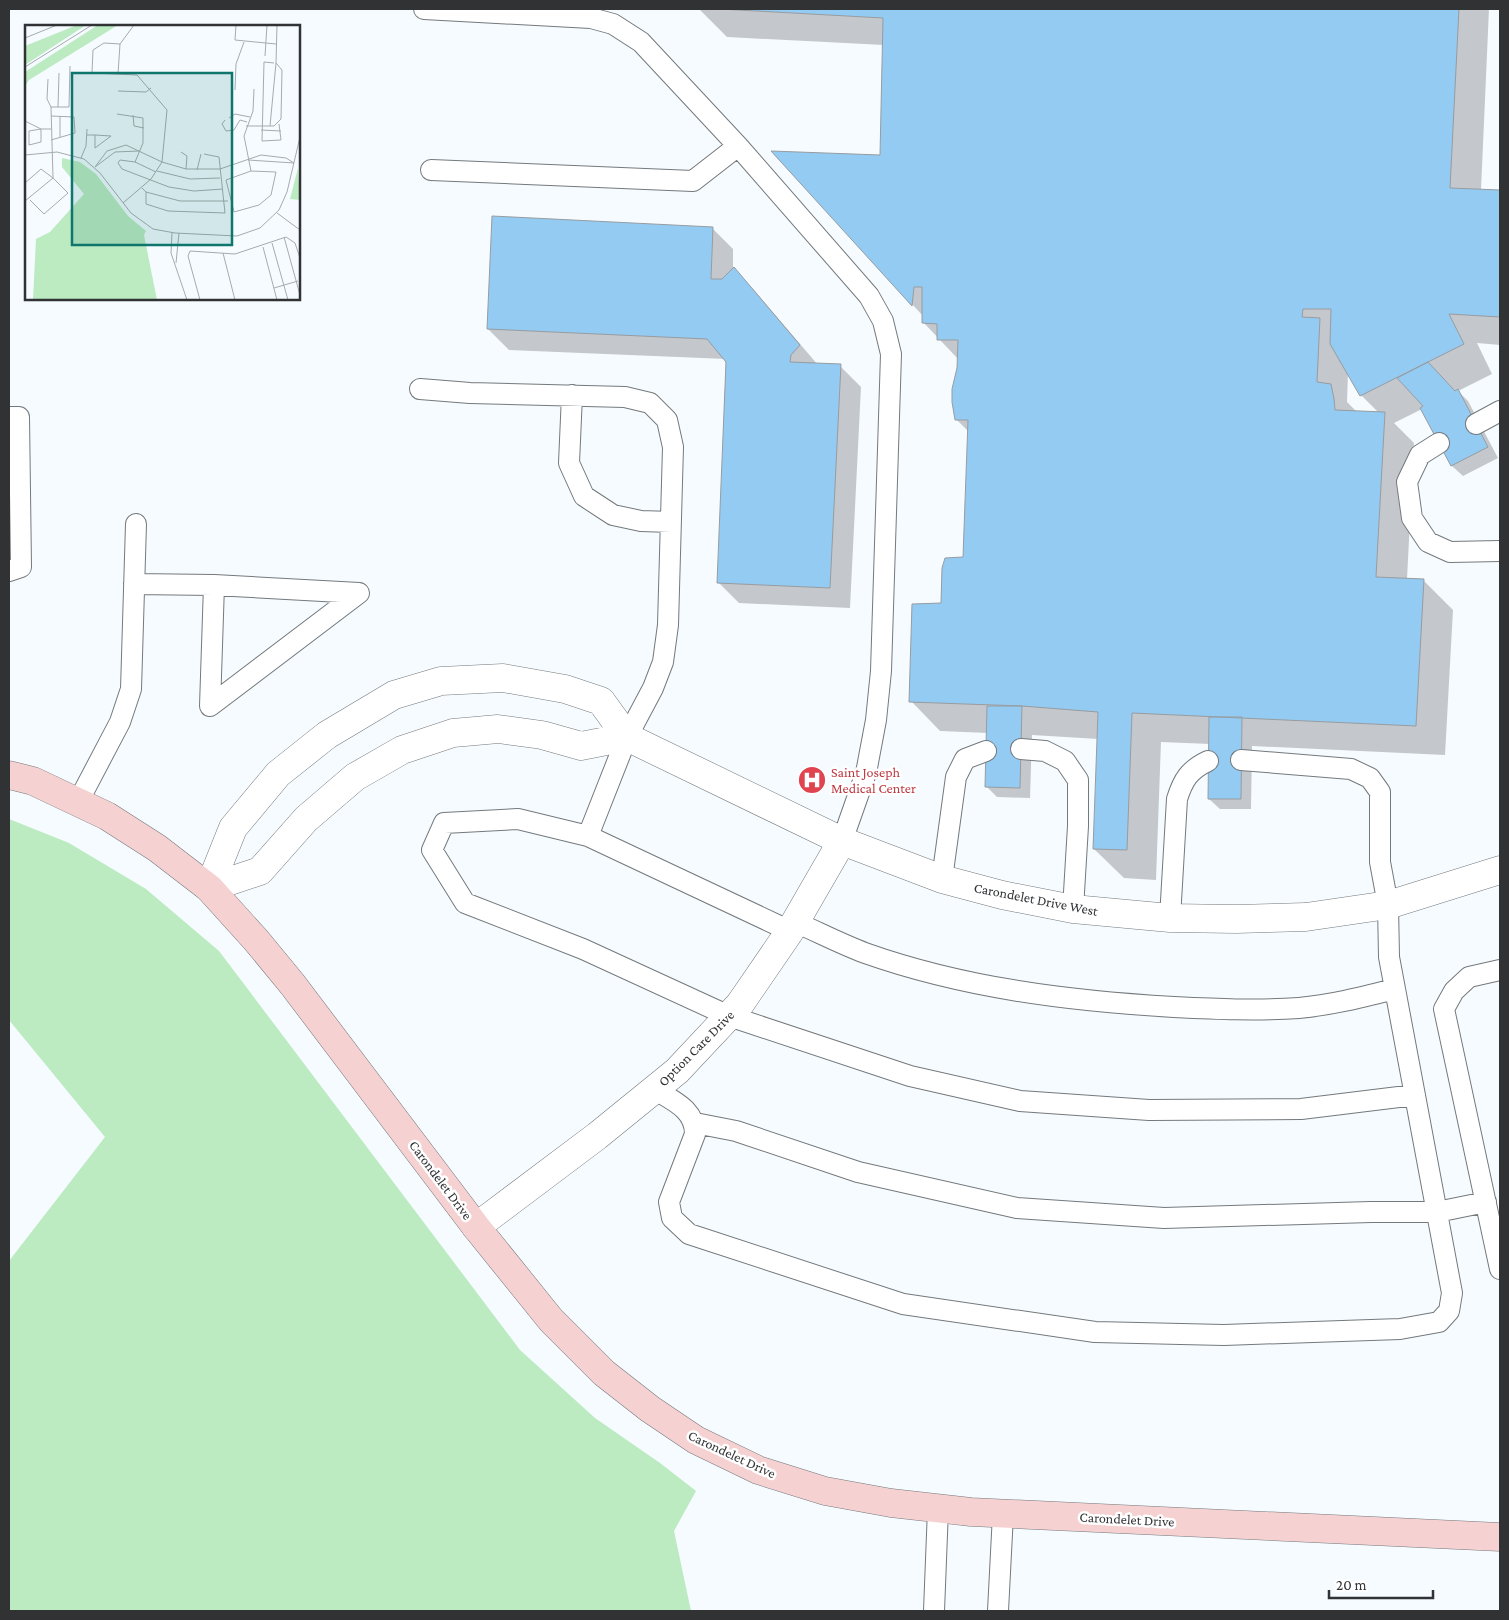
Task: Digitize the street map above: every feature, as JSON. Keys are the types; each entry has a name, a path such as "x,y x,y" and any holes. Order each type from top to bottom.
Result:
{"street":[{"name":"Carondelet Drive West","path":"209,888 233,828 278,774 327,735 394,695 441,681 503,678 564,689 600,701 627,737 842,841 942,879 1002,895 1073,908 1170,918 1306,917 1388,904 1500,870"},
{"path":"9,774 32,781 107,816 157,848 209,888 260,871 306,819 355,777 402,750 454,733 498,730 542,735 581,746 627,737"},
{"name":"Option Care Drive","path":"476,1227 597,1136 676,1071 729,1016 740,1004 793,926 842,841"},
{"name":"Carondelet Drive","path":"209,888 293,984 476,1227 551,1320 604,1373 650,1410 696,1440 758,1470 825,1491 892,1503 1004,1514 1500,1537"}],"lane":[{"path":"424,9 591,18 613,24 641,42 738,146 869,296 883,321 892,354 881,671 876,720 866,773 842,841"},
{"path":"431,170 693,181 738,146"},
{"path":"420,389 470,393 625,397 650,403 667,420 673,447 668,625 664,662 653,688 627,737 588,836"},
{"path":"572,395 569,464 584,496 613,515 642,521 671,522"},
{"path":"9,417 19,417 21,567 9,571"},
{"path":"1439,443 1420,455 1407,482 1412,518 1428,542 1450,552 1500,551"},
{"path":"78,802 120,722 131,689 136,524"},
{"path":"134,584 214,585 243,586 359,593 210,706 214,585"},
{"path":"1021,749 1045,751 1065,761 1078,780 1078,826 1073,908"},
{"path":"942,879 956,777 965,759 986,751"},
{"path":"654,1089 684,1108 694,1123 694,1134 669,1202 672,1218 689,1234 903,1304 1095,1332 1224,1335 1400,1329 1439,1322 1449,1311 1452,1293 1389,958 1388,904 1380,862 1380,792 1370,778 1351,769 1241,760"},
{"path":"1170,918 1177,799 1183,781 1197,766 1208,761"},
{"path":"1395,989 1328,1004 1299,1008 1246,1010 1110,1004 1013,991 925,972 863,952 793,926 588,836 518,819 444,823 432,850 465,903 583,949 729,1016 910,1076 1020,1102 1149,1110 1301,1109 1415,1094"},
{"path":"1500,970 1469,977 1454,992 1444,1009 1500,1270"},
{"path":"694,1123 736,1131 858,1172 1017,1208 1164,1218 1437,1212 1486,1202"},
{"path":"934,1611 938,1508"},
{"path":"998,1611 1004,1514"}],"green space":[{"path":"9,819 69,843 146,889 219,951 520,1350 595,1418 660,1463 696,1491 674,1531 691,1611 9,1611 9,1261 105,1137 9,1020"}],"building":[{"path":"720,9 1459,9 1450,188 1500,190 1500,317 1449,314 1464,344 1360,396 1330,344 1331,309 1303,309 1302,317 1320,318 1317,382 1331,384 1335,410 1385,412 1376,577 1424,579 1416,726 1132,713 1127,850 1093,849 1098,712 1022,706 909,702 912,604 941,603 942,568 945,558 963,557 968,420 955,420 952,402 952,389 957,368 958,340 937,340 937,324 922,323 922,287 914,287 912,306 771,151 880,155 883,18"},
{"path":"492,216 713,227 711,279 722,279 734,267 800,345 791,355 790,362 841,364 830,588 717,583 726,362 707,339 487,329"},
{"path":"1428,362 1455,391 1458,389 1488,447 1451,466 1420,408 1423,406 1397,378"},
{"path":"987,706 1022,706 1020,788 985,787"},
{"path":"1209,717 1242,717 1241,799 1208,799"}],"place":[{"name":"Saint Joseph Medical Center","path":"812,780"}]}
